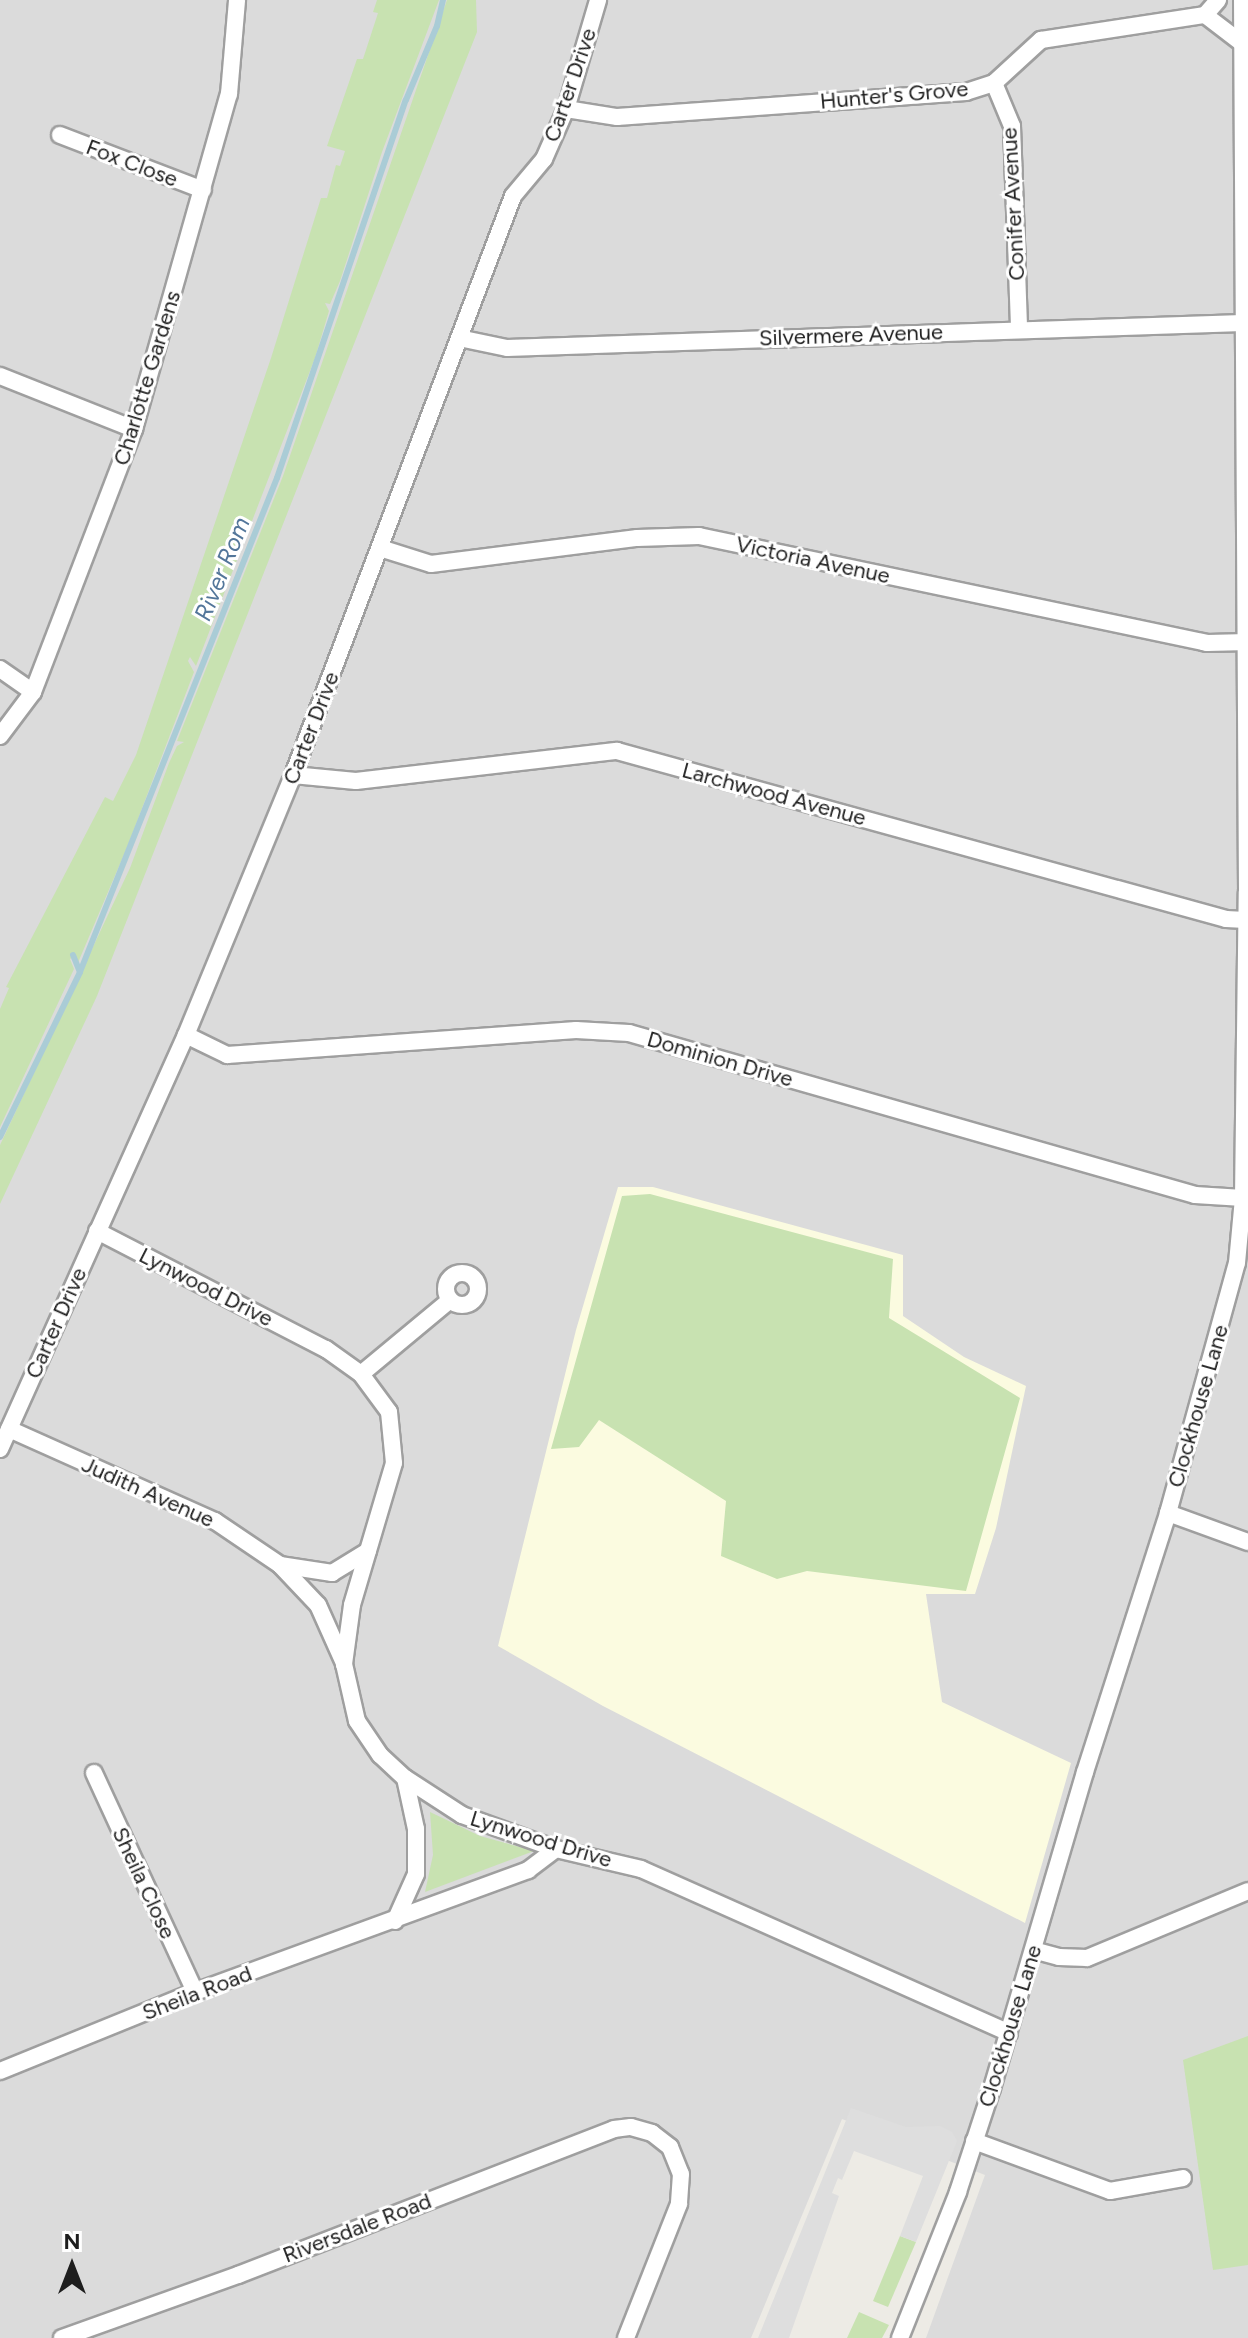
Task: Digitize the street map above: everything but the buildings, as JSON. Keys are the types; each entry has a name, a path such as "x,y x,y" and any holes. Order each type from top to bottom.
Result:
{"street":[{"name":"Charlotte Gardens","path":"0,736 33,692 134,429 229,94 237,0"},
{"name":"Carter Drive","path":"0,1449 186,1035 293,775 513,196 544,159 566,109 598,0"},
{"path":"1218,0 1205,15 1243,44"},
{"name":"Clockhouse Lane","path":"900,2338 958,2192 1009,2033 1085,1772 1168,1513 1231,1291 1243,1198 1248,892 1242,0"},
{"name":"Hunter's Grove","path":"566,109 617,117 966,92 994,83 1041,40 1205,15"},
{"name":"Conifer Avenue","path":"994,83 1012,126 1019,329"},
{"name":"Fox Close","path":"60,135 203,190"},
{"name":"Silvermere Avenue","path":"459,338 507,348 1243,323"},
{"path":"0,376 134,429"},
{"name":"Victoria Avenue","path":"380,548 431,564 637,538 699,536 1207,643 1246,642"},
{"path":"0,669 33,692"},
{"name":"Larchwood Avenue","path":"293,775 356,781 617,751 1226,919 1246,920"},
{"name":"Dominion Drive","path":"186,1035 227,1055 576,1030 629,1033 1195,1195 1243,1198"},
{"name":"Lynwood Drive","path":"97,1231 326,1349 361,1374 389,1412 394,1463 352,1605 344,1664 357,1721 380,1755 405,1778 462,1815 556,1849 641,1869 1009,2033"},
{"path":"361,1374 450,1300"},
{"name":"Judith Avenue","path":"9,1429 215,1521 280,1565 318,1605 344,1664"},
{"path":"1168,1513 1248,1542"},
{"name":"Judith Avenue","path":"280,1565 332,1573 368,1551"},
{"name":"Sheila Close","path":"94,1773 195,1992"},
{"path":"395,1921 416,1874 416,1829 405,1778"},
{"name":"Sheila Road","path":"0,2071 195,1992 528,1870 556,1849"},
{"path":"1033,1950 1059,1957 1087,1958 1248,1891"},
{"name":"Riversdale Road","path":"62,2338 238,2275 614,2129 631,2127 652,2133 670,2147 681,2174 679,2204 626,2338"},
{"path":"974,2141 1110,2191 1183,2178"}],"shaded area":[{"path":"0,0 1248,0 1248,2338 926,2338 985,2175 842,2119 751,2338 0,2338"},
{"path":"618,1187 653,1187 903,1255 903,1316 964,1357 1026,1386 996,1528 975,1594 926,1594 942,1702 1071,1763 1025,1923 603,1706 498,1646 576,1330"},
{"path":"851,2108 906,2127 940,2126 952,2132 957,2141 916,2242 900,2236 923,2176 854,2151 842,2180 838,2178 832,2193 839,2196 789,2338 758,2338"}],"green space":[{"path":"377,0 439,0 382,152 340,281 330,304 325,303 329,311 315,358 196,666 190,657 188,661 194,672 128,845 77,965 74,956 70,959 74,969 0,1127 0,1009 9,988 6,987 105,797 113,801 136,755 271,358 321,198 327,198 336,165 340,166 345,151 327,146 357,59 363,59 378,13 373,12"},
{"path":"447,0 476,0 477,32 97,996 0,1204 0,1145 130,868 169,763 177,746 184,742 177,741 283,476"},
{"path":"650,1194 893,1259 889,1318 1020,1398 966,1591 807,1571 777,1579 721,1556 726,1501 599,1420 579,1447 551,1449 622,1196"},
{"path":"430,1812 480,1836 534,1851 425,1892 433,1855"},
{"path":"1248,2036 1248,2265 1213,2270 1183,2060"},
{"path":"900,2236 916,2242 888,2307 873,2301"},
{"path":"859,2312 889,2325 882,2338 847,2338"}],"waterway":[{"name":"River Rom","path":"0,1137 80,972 277,478 406,100 437,26 443,0"},
{"path":"73,955 80,972"}]}
